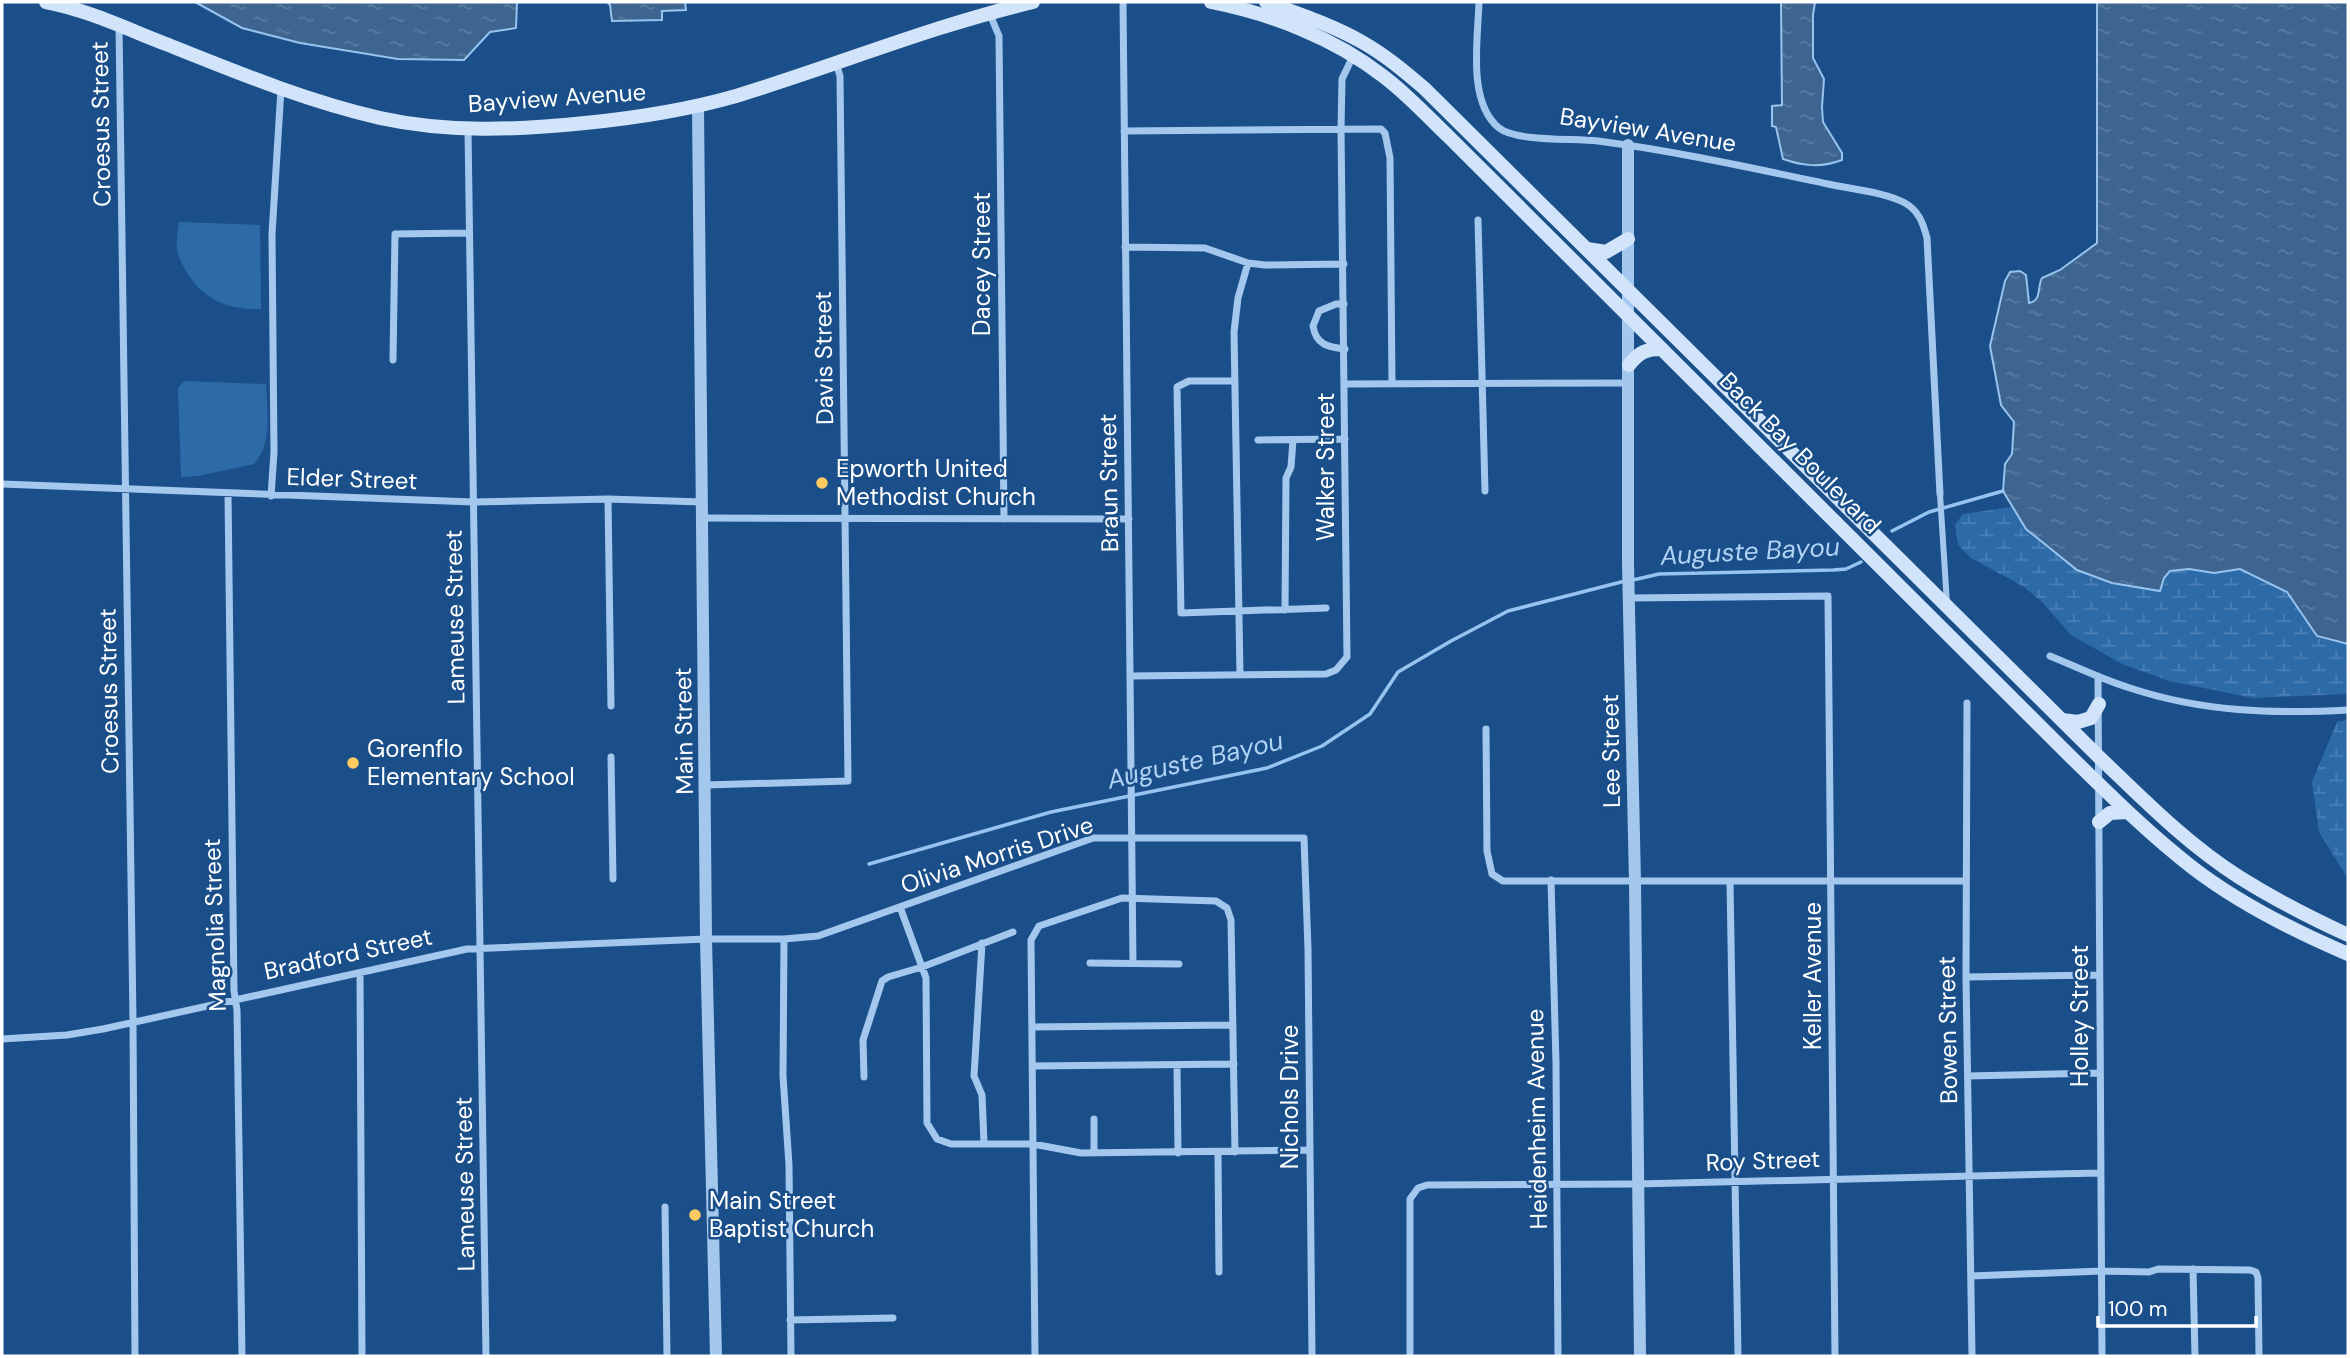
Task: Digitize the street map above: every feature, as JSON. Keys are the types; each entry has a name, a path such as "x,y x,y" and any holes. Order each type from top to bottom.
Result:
{"main road":[{"name":"Bayview Avenue","path":"47,2 119,26 326,104 383,118 468,130 553,126 640,117 698,106 989,12 1033,2"},
{"name":"Back Bay Boulevard","path":"1211,2 1263,14 1288,24 1353,56 1382,75 2128,812 2195,870 2232,895 2304,935 2348,954"},
{"name":"Back Bay Boulevard","path":"1266,2 1330,25 1391,61 1424,88 2100,758 2171,825 2238,876 2309,917 2348,935"},
{"path":"1587,249 1606,252 1628,239"},
{"path":"1629,365 1637,354 1648,349 1662,349"},
{"path":"2062,720 2078,722 2091,718 2099,704"},
{"path":"2099,822 2110,813 2128,812"}],"street":[{"name":"Braun Street","path":"1123,2 1133,963"},
{"name":"Bayview Avenue","path":"1479,2 1477,84 1486,113 1500,129 1523,137 1582,139 1628,145 1884,197 1904,203 1917,213 1927,238 1940,494"},
{"name":"Dacey Street","path":"989,12 999,36 1004,519"},
{"name":"Croesus Street","path":"119,26 135,1356"},
{"name":"Walker Street","path":"1130,676 1326,674 1336,670 1347,657 1341,128 1342,79 1353,56"},
{"name":"Davis Street","path":"706,785 848,780 840,76 836,62"},
{"path":"271,496 274,452 272,234 281,89"},
{"name":"Main Street","path":"698,106 706,939 716,1356"},
{"path":"1124,131 1381,129 1385,133 1389,149 1392,384"},
{"name":"Lameuse Street","path":"468,130 486,1356"},
{"name":"Lee Street","path":"1628,145 1628,564 1635,882 1640,1356"},
{"path":"1478,220 1485,491"},
{"path":"394,360 395,234 469,233"},
{"path":"1125,247 1205,248 1248,263 1265,265 1344,264"},
{"path":"1240,674 1235,316 1248,263"},
{"path":"1344,304 1336,304 1320,311 1313,326 1322,345 1345,349"},
{"path":"1235,381 1189,381 1177,387 1175,394 1181,613 1326,608"},
{"path":"1346,384 1629,383"},
{"path":"1258,440 1345,439"},
{"path":"1285,610 1286,478 1291,467 1293,440"},
{"name":"Elder Street","path":"2,484 473,502 608,499 702,502"},
{"name":"Magnolia Street","path":"228,493 231,833 242,1356"},
{"path":"1940,494 1947,606"},
{"path":"608,499 611,706"},
{"path":"702,518 1129,519"},
{"name":"Keller Avenue","path":"1629,595 1828,596 1835,1356"},
{"path":"2050,656 2129,688 2168,699 2227,710 2348,710"},
{"name":"Holley Street","path":"2098,676 2102,1356"},
{"name":"Bowen Street","path":"1967,703 1966,977 1972,1356"},
{"path":"1486,729 1487,851 1489,867 1497,879 1516,882 1966,881"},
{"path":"611,757 613,879"},
{"name":"Olivia Morris Drive","path":"706,939 818,936 1093,838 1304,838"},
{"name":"Nichols Drive","path":"1304,838 1308,949 1312,1356"},
{"name":"Heidenheim Avenue","path":"1551,880 1558,1185 1558,1356"},
{"path":"1730,882 1738,1356"},
{"path":"1035,1356 1031,940 1035,931 1044,923 1114,900 1132,898 1216,901 1227,908 1231,920 1235,1152"},
{"path":"900,907 927,985 928,1123 937,1139 951,1144 1033,1144 1094,1153 1310,1150"},
{"path":"864,1077 863,1040 879,986 888,977 922,967 1013,932"},
{"name":"Bradford Street","path":"2,1039 67,1035 360,973 450,951 706,939"},
{"path":"784,939 783,1076 789,1165 791,1356"},
{"path":"982,943 974,1076 982,1095 984,1143"},
{"path":"1090,963 1179,964"},
{"path":"360,973 362,1356"},
{"path":"1966,977 2098,975"},
{"path":"1032,1027 1233,1025"},
{"path":"1033,1066 1234,1064"},
{"path":"1177,1065 1178,1153"},
{"path":"1968,1076 2100,1073"},
{"path":"1094,1119 1094,1153"},
{"path":"1218,1152 1219,1272"},
{"name":"Roy Street","path":"1410,1356 1410,1199 1418,1188 1427,1185 1637,1184 2100,1172"},
{"path":"664,1207 667,1356"},
{"path":"2193,1269 2195,1356"},
{"path":"1971,1276 2193,1269 2256,1272 2259,1356"},
{"path":"790,1320 893,1318"}],"green space":[{"path":"179,222 260,225 261,309 227,305 200,289 178,255"},
{"path":"184,381 266,384 266,437 260,456 254,464 181,477 178,388"},
{"path":"2012,507 2026,529 2164,578 2170,571 2189,569 2214,573 2239,569 2287,592 2317,635 2348,644 2348,694 2253,698 2169,681 2122,664 2071,635 2042,602 2024,587 1971,558 1958,545 1955,525 1963,514"},
{"path":"2348,720 2348,879 2319,832 2312,782 2337,722"}],"water":[{"path":"195,2 517,2 516,28 490,32 464,60 398,59 300,43 242,28"},
{"path":"607,2 685,2 686,10 662,11 662,20 612,21 610,5"},
{"path":"1781,2 1815,2 1813,58 1824,79 1823,122 1842,153 1842,160 1812,165 1783,159 1776,127 1772,126 1772,106 1782,105"},
{"path":"2097,2 2348,2 2348,644 2317,636 2287,592 2240,569 2214,573 2189,569 2170,571 2164,578 2160,591 2112,583 2077,570 2026,529 2003,491 2005,464 2012,454 2014,422 2001,405 1990,346 2005,281 2010,272 2020,271 2026,275 2029,303 2033,302 2038,297 2042,278 2060,270 2097,243"}],"waterway":[{"name":"Auguste Bayou","path":"1892,531 1929,512 2003,491"},
{"name":"Auguste Bayou","path":"1633,580 1659,574 1846,569 1861,562"},
{"name":"Auguste Bayou","path":"869,864 1051,812 1267,768 1322,746 1370,714 1398,672 1508,611 1625,581"}],"place":[{"name":"Epworth United Methodist Church","path":"822,483"},
{"name":"Gorenflo Elementary School","path":"353,763"},
{"name":"Main Street Baptist Church","path":"695,1215"}]}
